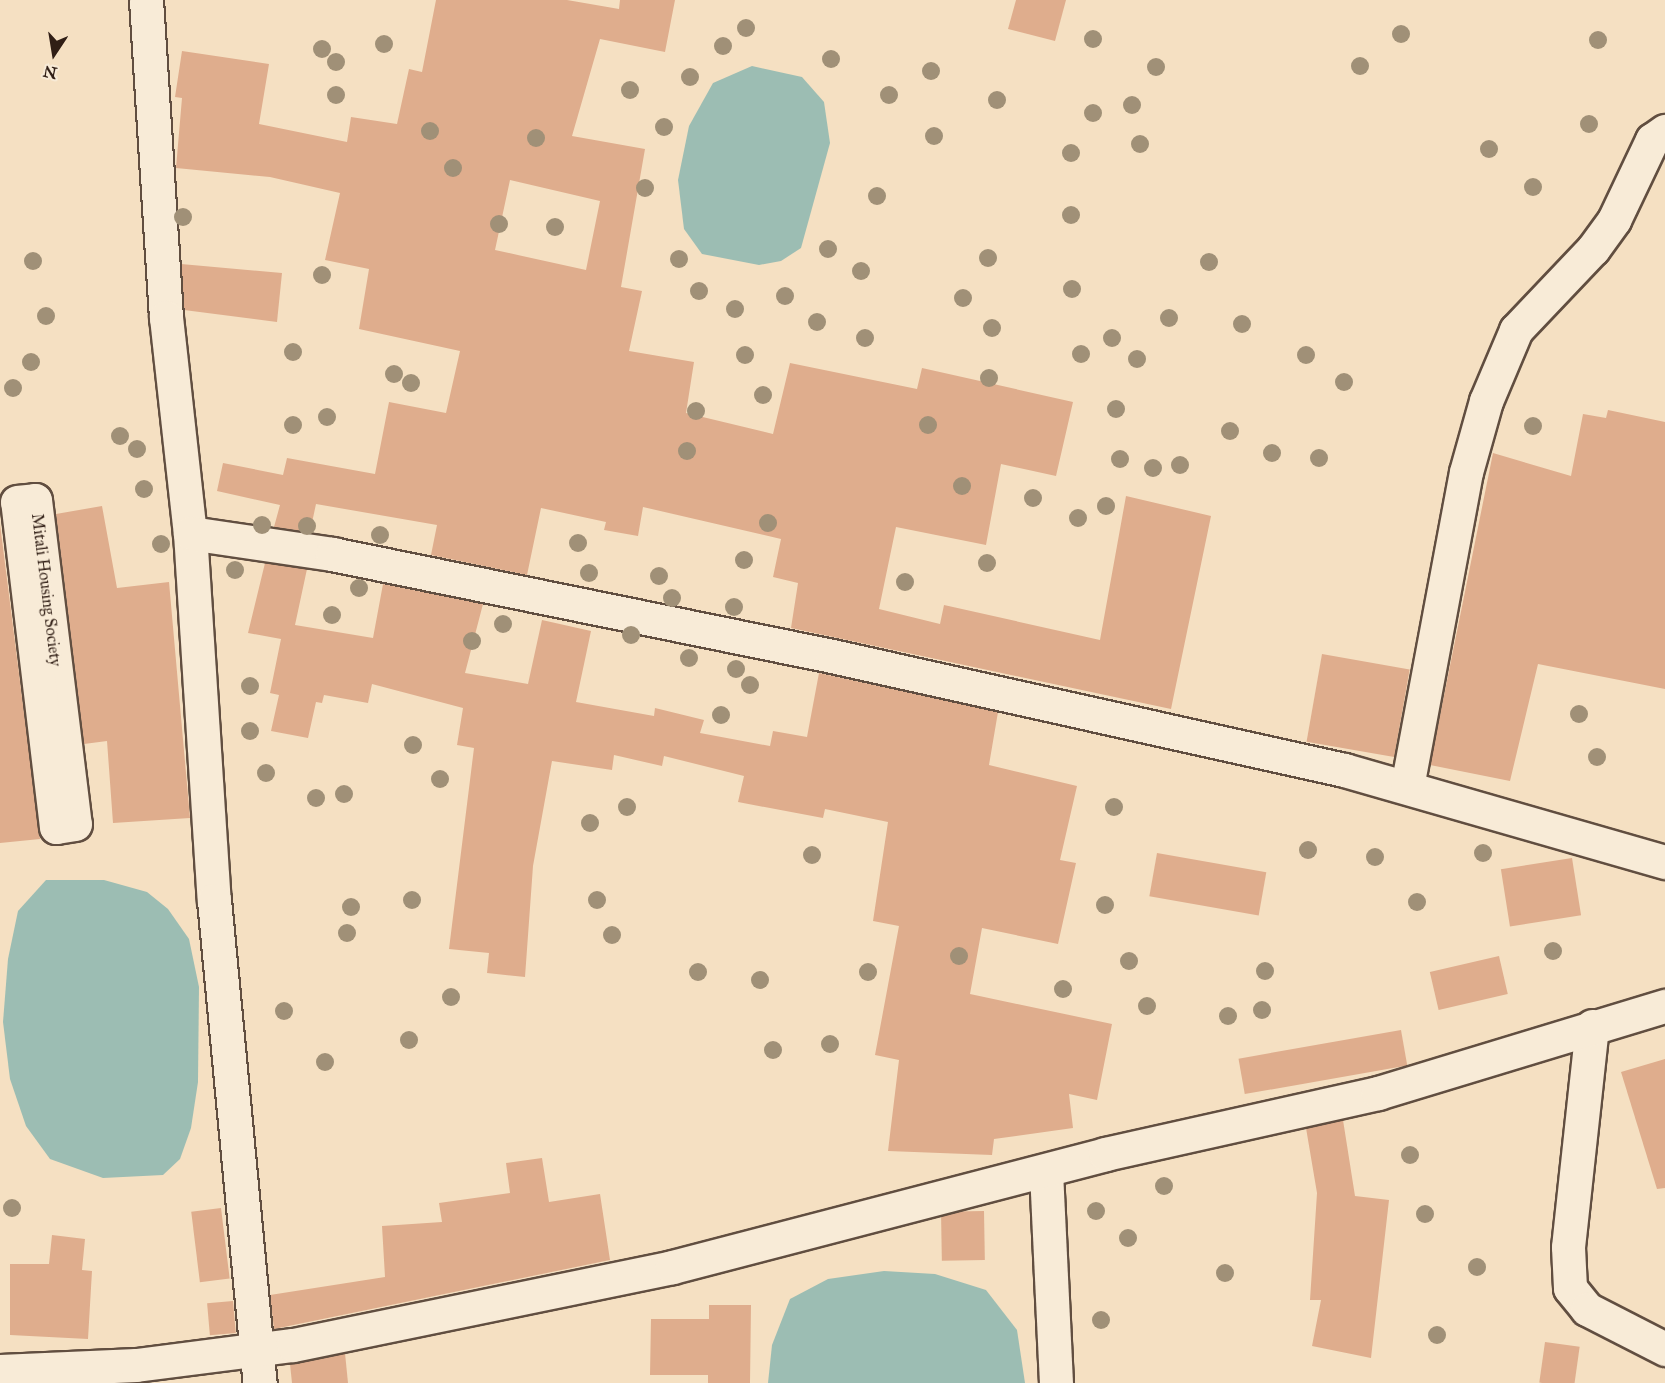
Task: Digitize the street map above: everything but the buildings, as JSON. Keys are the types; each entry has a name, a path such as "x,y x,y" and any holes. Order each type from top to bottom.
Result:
{"street":[{"path":"146,0 166,317 190,533 214,900 260,1383"},
{"path":"1407,787 1466,472 1486,400 1516,330 1593,249 1614,220 1652,140 1665,131"},
{"name":"Mitali Housing Society","path":"35,500 75,824 56,827 20,525 17,501 35,500"},
{"path":"190,533 332,554 832,656 1407,787 1665,862"},
{"path":"0,1371 136,1365 256,1350 443,1317 672,1267 1046,1171 1378,1093 1592,1026 1665,1006"},
{"path":"1592,1026 1568,1247 1570,1288 1587,1309 1665,1349"},
{"path":"1046,1171 1056,1383"}],"water":[{"path":"752,66 802,77 824,102 830,143 801,248 781,261 759,265 702,254 684,229 678,180 689,126 713,83"},
{"path":"46,880 104,880 147,892 168,909 189,939 199,987 198,1082 191,1128 180,1159 163,1175 103,1178 50,1159 26,1126 10,1079 3,1022 8,959 18,911"},
{"path":"884,1271 935,1274 986,1290 1017,1330 1025,1383 768,1383 772,1345 790,1299 828,1279"}]}
